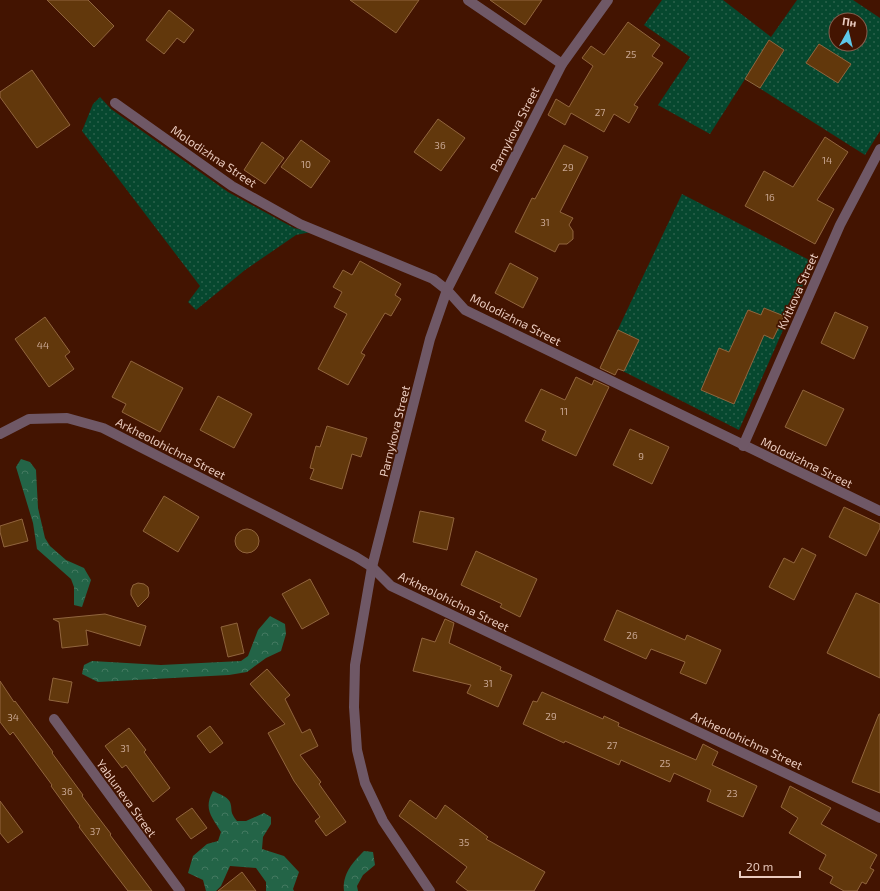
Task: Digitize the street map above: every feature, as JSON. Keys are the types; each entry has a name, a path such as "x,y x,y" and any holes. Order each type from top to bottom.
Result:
{"street":[{"path":"468,0 562,64"},
{"name":"Parnykova Street","path":"430,891 383,821 365,783 357,750 354,707 356,665 372,567 430,340 447,290 562,64 608,0"},
{"name":"Molodizhna Street","path":"115,103 232,186 300,224 432,279 447,290 466,310 743,446 880,511"},
{"name":"Kvitkova Street","path":"743,446 840,225 880,149"},
{"name":"Arkheolohichna Street","path":"0,434 29,419 67,418 103,428 356,557 372,567 391,586 880,818"},
{"name":"Yabluneva Street","path":"54,719 180,891"}],"green space":[{"path":"662,0 723,0 771,37 797,0 853,0 880,18 880,131 865,155 745,79 710,134 658,105 690,57 644,25"},
{"path":"100,97 111,109 228,192 294,228 311,232 296,235 245,270 196,310 188,302 200,286 82,131 93,104"},
{"path":"682,194 813,262 739,430 603,361"},
{"path":"21,459 30,462 36,470 38,508 45,538 50,546 66,560 84,568 91,580 82,607 74,605 74,587 71,579 37,549 33,523 16,467"},
{"path":"270,616 285,624 286,634 281,651 266,658 247,672 229,675 98,682 82,674 84,665 92,661 161,665 241,661 248,656 258,630"},
{"path":"213,791 223,795 229,800 232,813 237,821 246,821 264,813 271,817 271,824 263,837 262,849 284,856 299,872 293,889 294,891 266,891 266,882 256,868 230,866 221,886 216,891 206,891 203,880 188,873 193,856 207,844 218,841 221,832 210,813 209,808 210,797"},
{"path":"364,851 373,852 375,865 363,875 357,886 358,891 344,891 345,879 349,869"}],"building":[{"path":"47,0 88,0 114,26 94,47"},
{"path":"350,0 419,0 396,33"},
{"path":"490,0 542,0 525,25"},
{"path":"169,10 194,30 184,43 177,38 164,54 146,40"},
{"path":"628,22 660,45 652,56 663,63 634,105 638,107 629,123 614,114 604,132 571,113 565,125 548,115 556,99 569,107 593,66 582,58 591,46 604,55"},
{"path":"769,40 784,50 760,88 745,79"},
{"path":"819,44 828,50 828,52 832,52 851,64 838,83 806,63"},
{"path":"32,70 70,125 37,148 0,97 0,92"},
{"path":"438,119 465,138 441,171 414,152"},
{"path":"825,137 848,152 817,200 834,209 815,244 745,206 764,171 793,187"},
{"path":"301,140 330,161 311,188 281,167"},
{"path":"262,142 284,158 265,184 244,170"},
{"path":"564,145 588,157 560,212 573,218 569,225 573,231 573,239 567,244 559,244 555,252 515,232 532,198 535,199"},
{"path":"360,261 401,284 395,295 401,299 391,316 385,313 361,353 365,355 348,385 318,369 347,314 334,307 342,292 333,287 343,270 352,275"},
{"path":"510,263 538,278 523,308 495,293"},
{"path":"764,308 784,316 773,339 764,335 734,404 701,390 719,348 729,352 748,310 761,315"},
{"path":"835,312 868,327 854,359 821,343"},
{"path":"45,317 70,352 65,356 74,369 49,387 15,339"},
{"path":"618,330 639,340 624,371 618,369 615,375 600,368"},
{"path":"131,361 183,388 160,432 122,412 126,404 112,397"},
{"path":"576,377 592,385 594,380 609,387 576,456 542,440 546,431 525,421 541,389 565,400"},
{"path":"803,390 844,409 826,446 785,427"},
{"path":"218,396 252,414 234,448 200,430"},
{"path":"327,426 367,438 361,457 352,454 342,489 310,479 314,469 310,468 316,446 320,447"},
{"path":"630,429 669,447 652,484 613,465"},
{"path":"164,496 199,517 178,552 143,531"},
{"path":"844,507 880,524 880,528 866,556 829,537"},
{"path":"420,511 454,518 447,550 413,542"},
{"path":"22,519 28,541 4,547 0,526"},
{"path":"247,529 255,533 259,541 255,549 247,553 239,549 235,541 239,533"},
{"path":"802,548 816,555 794,600 769,587 784,558 794,563"},
{"path":"476,551 537,579 520,617 500,607 502,604 461,585"},
{"path":"310,579 329,614 302,629 282,594"},
{"path":"138,583 144,584 148,587 149,593 148,597 138,607 131,595 131,590 133,585"},
{"path":"856,593 880,604 880,678 827,653"},
{"path":"617,610 685,640 687,635 721,650 706,684 680,673 685,662 651,649 646,659 604,640"},
{"path":"105,614 146,626 140,646 86,630 88,645 62,648 59,622 53,619"},
{"path":"445,619 454,623 449,643 501,667 500,670 512,675 498,707 467,693 471,685 413,671 422,638 435,642"},
{"path":"237,623 244,653 228,657 221,627"},
{"path":"267,669 290,695 285,699 302,733 310,729 318,746 300,755 321,782 319,784 346,822 326,836 315,821 320,817 294,781 268,733 285,724 250,684"},
{"path":"53,678 72,682 68,703 49,700"},
{"path":"0,681 14,702 15,701 53,752 52,753 83,795 82,796 152,891 128,891 79,827 80,826 51,786 52,785 13,732 10,735 0,722"},
{"path":"542,692 603,719 604,716 619,723 618,726 696,760 703,744 718,752 712,765 757,786 743,817 707,801 711,790 674,773 670,782 621,760 619,765 565,741 564,743 523,724 533,701 537,702"},
{"path":"880,714 880,793 852,782"},
{"path":"210,726 223,743 210,753 197,736"},
{"path":"129,728 146,750 144,752 170,788 153,802 126,765 122,768 105,746"},
{"path":"790,786 831,808 821,824 877,855 870,868 874,870 866,884 862,882 857,891 844,891 830,883 833,877 819,869 826,855 789,833 798,818 781,807"},
{"path":"410,800 436,819 445,805 488,837 486,839 545,872 534,891 468,891 456,882 467,867 399,816"},
{"path":"0,801 23,832 8,843 0,833"},
{"path":"192,808 207,828 191,839 176,819"},
{"path":"242,872 256,891 218,891"}]}
